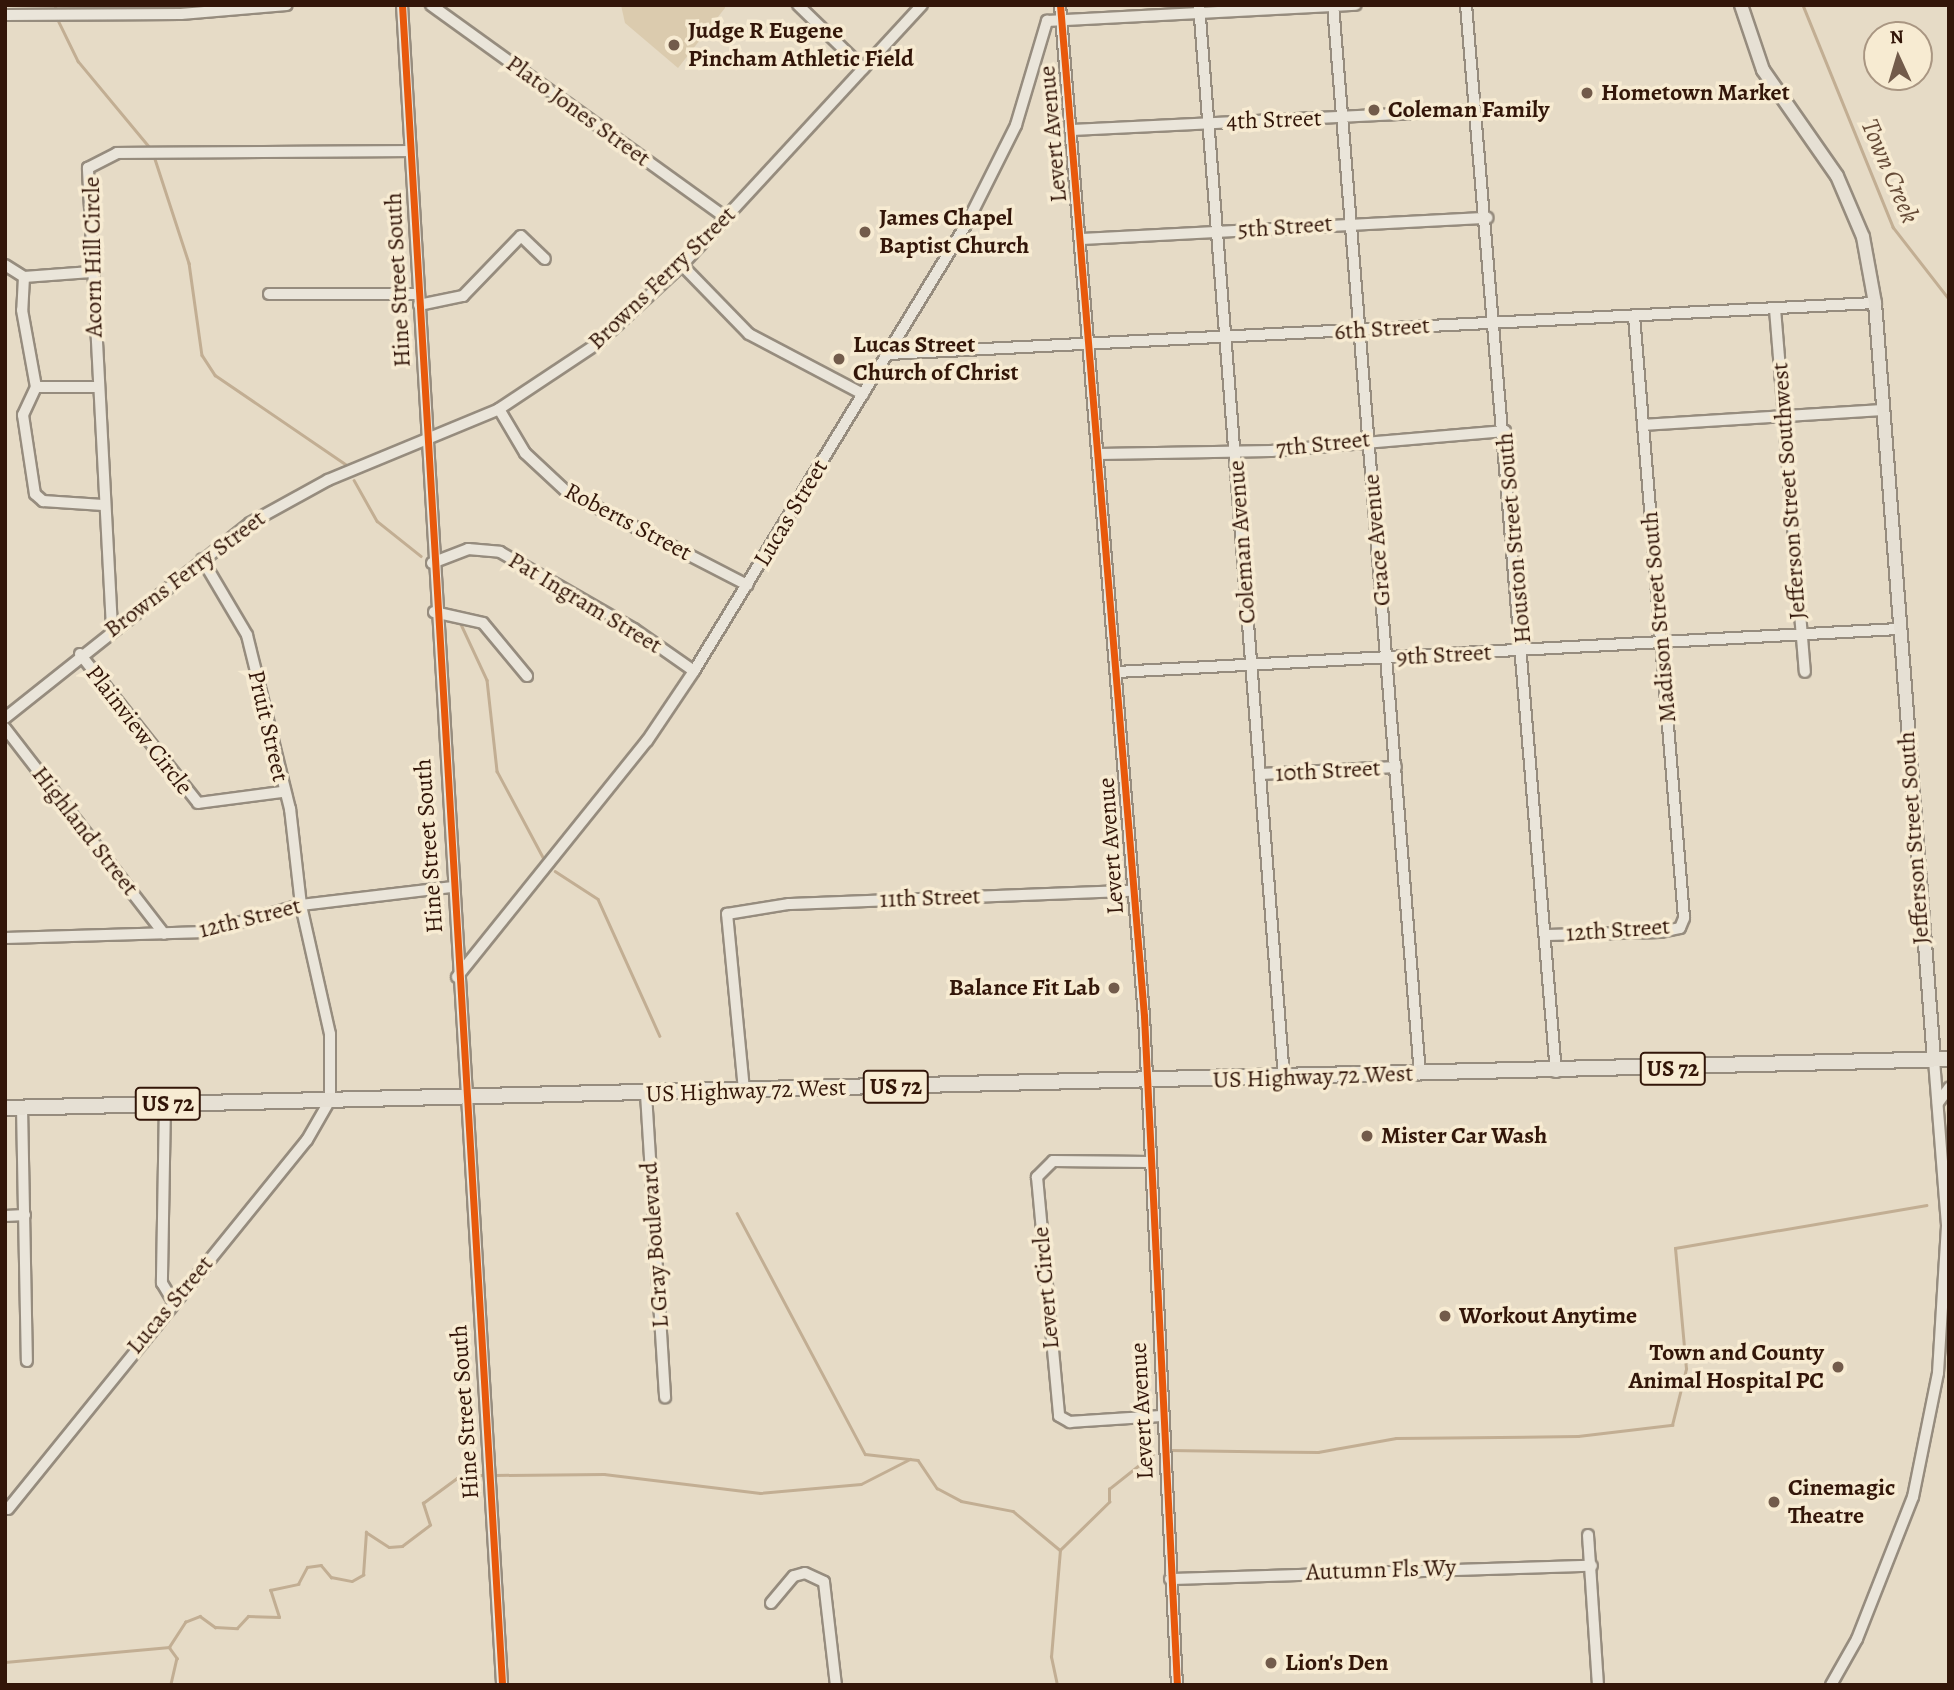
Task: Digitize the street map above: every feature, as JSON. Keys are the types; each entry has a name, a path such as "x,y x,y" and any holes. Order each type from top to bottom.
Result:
{"highway":[{"name":"US Highway 72 West","path":"5,1108 1556,1072 1942,1060"}],"main road":[{"name":"Jefferson Street South","path":"1741,5 1763,71 1857,216 1875,303 1898,629 1942,1060"}],"street":[{"path":"5,15 181,14 288,5"},
{"name":"Hine Street South","path":"402,5 434,612 502,1685"},
{"name":"Plato Jones Street","path":"431,5 726,218"},
{"path":"798,5 863,68"},
{"name":"Browns Ferry Street","path":"5,718 111,628 202,559 288,500 499,409 597,344 682,265 922,5"},
{"name":"Levert Avenue","path":"1060,5 1091,345 1133,891 1146,1082 1160,1416 1177,1685"},
{"path":"1062,24 1200,10 1356,5"},
{"name":"Houston Street South","path":"1466,5 1496,321 1556,1072"},
{"name":"Grace Avenue","path":"1333,6 1345,118 1350,223 1420,1074"},
{"name":"Coleman Avenue","path":"1200,10 1284,1078"},
{"name":"Lucas Street","path":"457,977 647,741 694,671 888,354 998,164 1023,104 1042,28 1047,21 1062,24"},
{"name":"4th Street","path":"1072,130 1476,110"},
{"name":"Acorn Hill Circle","path":"111,628 91,272 88,168 106,155 410,151"},
{"name":"5th Street","path":"1082,239 1350,223 1487,218"},
{"path":"419,306 463,296 522,236 545,259"},
{"path":"5,265 24,276 91,272"},
{"path":"682,265 749,334 863,394"},
{"path":"24,276 21,300 36,387 23,415 35,494 43,501 103,505"},
{"path":"269,295 418,294"},
{"name":"6th Street","path":"888,354 1875,303"},
{"name":"Jefferson Street Southwest","path":"1774,309 1805,672"},
{"name":"Madison Street South","path":"1634,316 1684,918"},
{"path":"36,387 98,387"},
{"name":"Roberts Street","path":"499,409 525,453 567,492 747,584"},
{"path":"1643,425 1882,410"},
{"name":"7th Street","path":"1099,454 1236,450 1369,438 1505,432"},
{"name":"Pat Ingram Street","path":"432,563 468,549 500,552 634,629 694,671"},
{"name":"Pruit Street","path":"202,559 247,635 282,792 292,817 301,905 330,1034 330,1100"},
{"path":"434,612 483,623 527,676"},
{"name":"9th Street","path":"1117,672 1898,629"},
{"name":"Plainview Circle","path":"80,654 198,803 282,792"},
{"name":"Highland Street","path":"5,728 164,934"},
{"name":"10th Street","path":"1261,774 1396,767"},
{"name":"12th Street","path":"5,938 164,934 230,928 301,905 451,887"},
{"name":"11th Street","path":"744,1090 727,914 789,904 1133,891"},
{"name":"12th Street","path":"1547,935 1660,932 1680,928 1684,918"},
{"name":"Jefferson Street South","path":"1831,1685 1895,1546 1931,1413 1947,1260 1938,1103 1942,1060"},
{"path":"1938,1103 1949,1088"},
{"name":"L Gray Boulevard","path":"646,1094 665,1397"},
{"name":"Lucas Street","path":"8,1508 173,1301 307,1140 330,1100"},
{"path":"165,1104 162,1283 173,1301"},
{"path":"22,1107 27,1361"},
{"name":"Levert Circle","path":"1149,1162 1053,1161 1037,1177 1059,1416 1070,1422 1160,1416"},
{"path":"5,1216 25,1215"},
{"path":"1588,1535 1598,1685"},
{"name":"Autumn Fls Wy","path":"1170,1579 1592,1566"},
{"path":"771,1603 794,1576 805,1573 824,1582 836,1685"}],"shaded area":[{"name":"Judge R Eugene Pincham Athletic Field","path":"621,5 725,5 725,8 678,68 625,23"}],"waterway":[{"path":"55,5 56,9"},
{"name":"Town Creek","path":"1803,5 1893,227 1949,299"},
{"path":"58,20 78,61 152,150"},
{"path":"154,156 189,263 202,355 215,375 347,465"},
{"path":"354,480 377,521 421,556"},
{"path":"460,622 487,680 497,771 544,859"},
{"path":"555,871 598,899 660,1036"},
{"path":"1169,1450 1318,1452 1396,1438 1578,1436 1672,1425 1686,1369 1675,1248 1926,1205"},
{"path":"737,1213 865,1454 918,1460 937,1488 961,1501 1013,1511 1060,1550"},
{"path":"1057,1685 1051,1657 1060,1550 1109,1502 1109,1489 1153,1454"},
{"path":"495,1475 604,1474 760,1493 861,1484 910,1459"},
{"path":"169,1647 185,1622 200,1616 215,1627 237,1628 248,1616 279,1617 270,1590 298,1584 307,1567 321,1565 331,1577 352,1581 363,1575 366,1532 389,1547 402,1546 430,1525 423,1503 457,1478 483,1475"},
{"path":"169,1647 177,1658 171,1685"},
{"path":"5,1662 169,1647"}],"cycle path":[{"path":"402,5 502,1685"},
{"path":"1060,5 1144,1016 1177,1685"}],"place":[{"name":"Judge R Eugene Pincham Athletic Field","path":"674,45"},
{"name":"Hometown Market","path":"1587,93"},
{"name":"Coleman Family","path":"1374,110"},
{"name":"James Chapel Baptist Church","path":"865,232"},
{"name":"Lucas Street Church of Christ","path":"839,359"},
{"name":"Balance Fit Lab","path":"1114,988"},
{"name":"Mister Car Wash","path":"1367,1136"},
{"name":"Workout Anytime","path":"1445,1316"},
{"name":"Town and County Animal Hospital PC","path":"1838,1367"},
{"name":"Cinemagic Theatre","path":"1774,1502"},
{"name":"Lion's Den","path":"1271,1663"}]}
